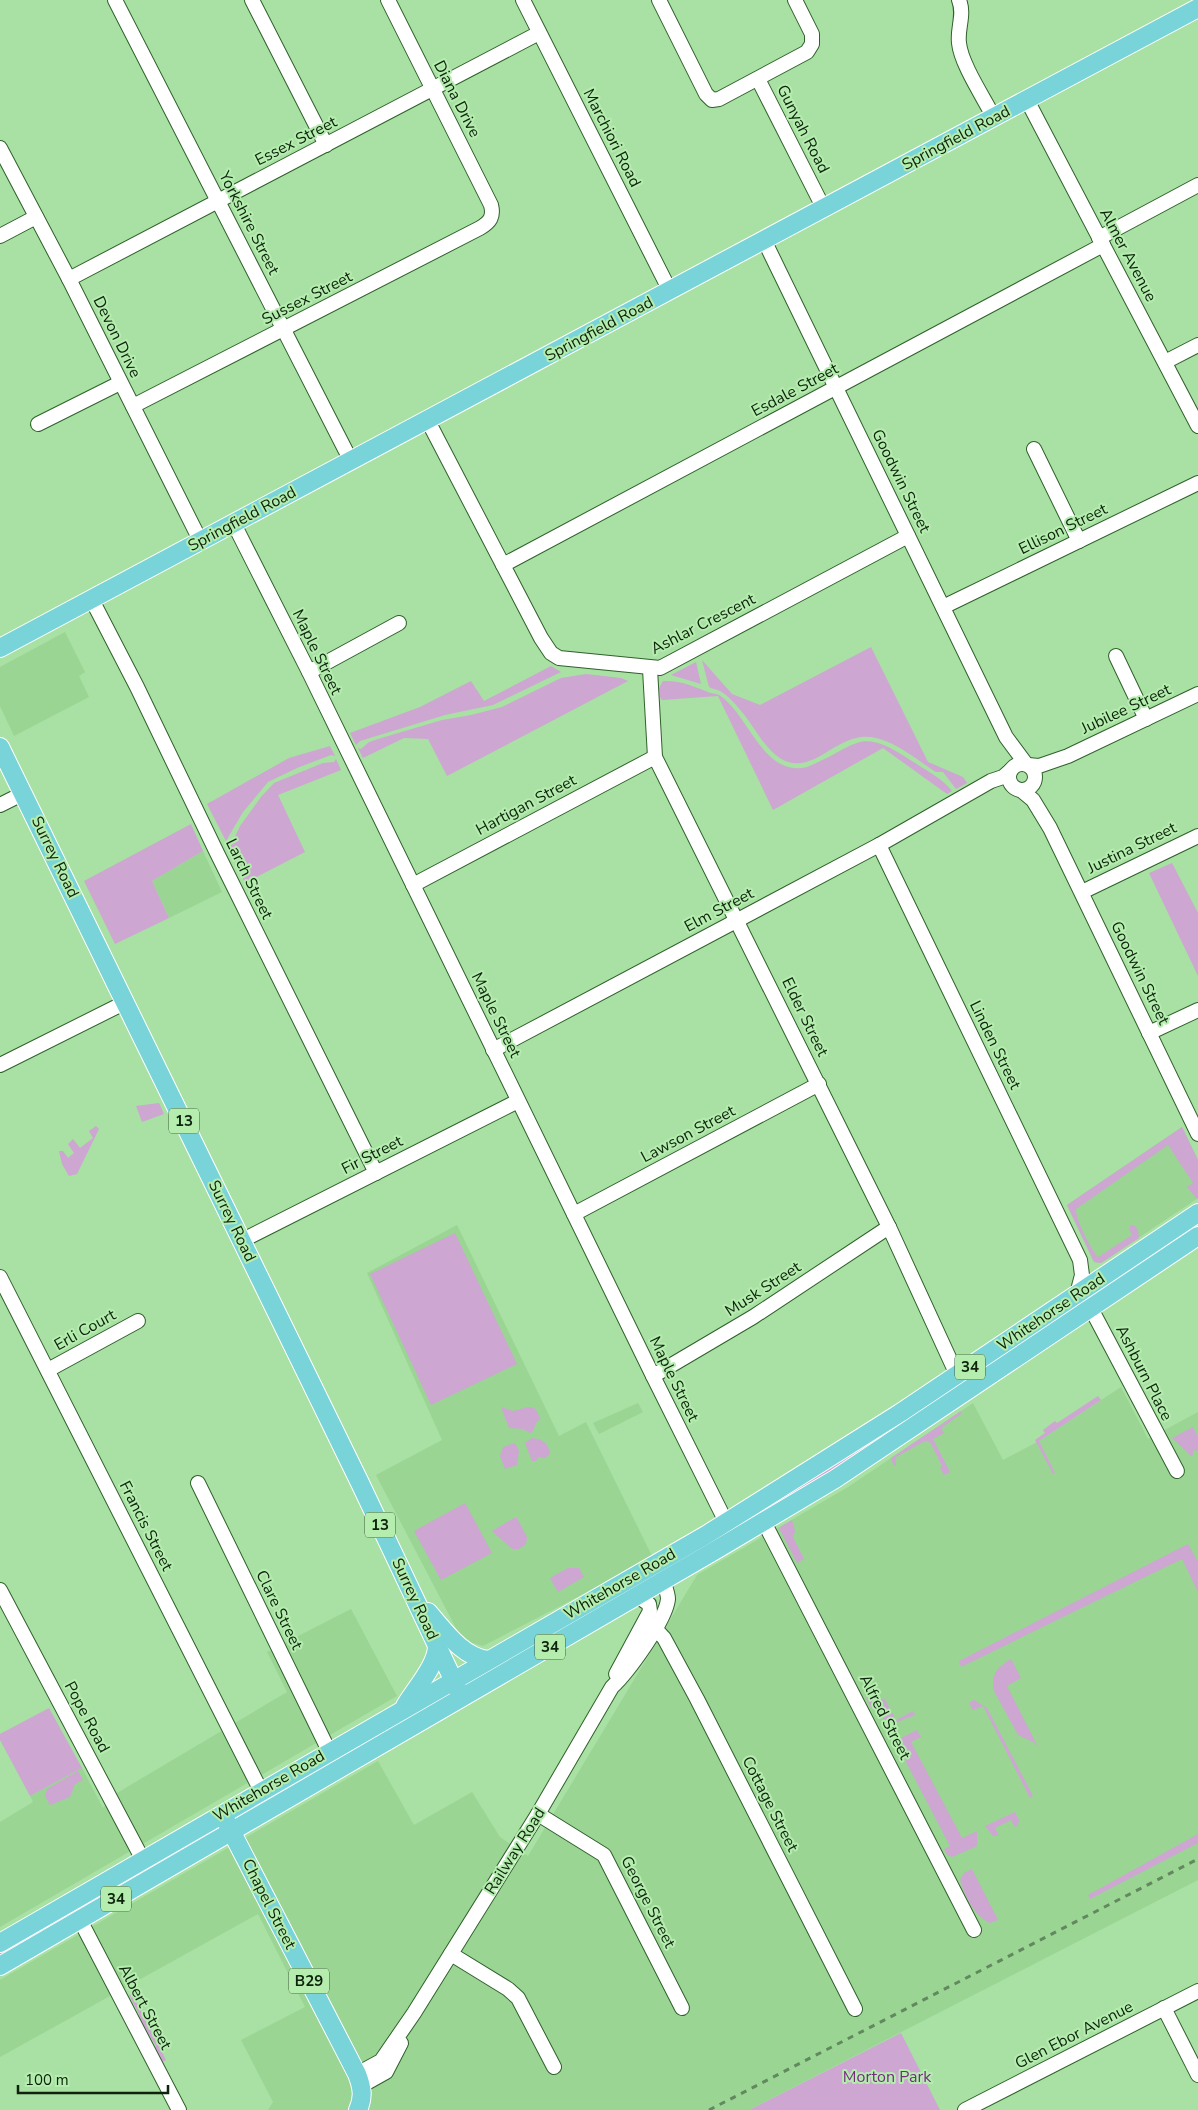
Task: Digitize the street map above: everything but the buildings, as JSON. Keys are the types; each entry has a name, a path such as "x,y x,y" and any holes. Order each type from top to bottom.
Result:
{"main road":[{"name":"Springfield Road","path":"0,648 1198,8"},
{"name":"Surrey Road","path":"0,747 416,1598 462,1697"},
{"name":"Whitehorse Road","path":"0,1943 329,1751 706,1535 834,1456 1198,1213"},
{"name":"Whitehorse Road","path":"0,1966 835,1479 1198,1236"},
{"path":"706,1535 704,1546 714,1551"},
{"path":"639,1573 658,1572 663,1581"},
{"path":"416,1598 463,1649 476,1658 488,1660"},
{"path":"404,1709 432,1664 437,1653 437,1646"},
{"name":"Chapel Street","path":"222,1814 359,2080"},
{"path":"358,2110 363,2098 359,2080"}],"street":[{"name":"Yorkshire Street","path":"115,0 351,461"},
{"path":"252,0 326,145"},
{"name":"Diana Drive","path":"388,0 491,205 492,215"},
{"name":"Marchiori Road","path":"523,0 670,291"},
{"name":"Gunyah Road","path":"659,0 706,94 712,100 719,99 758,78 824,209"},
{"path":"758,78 807,52 812,44 812,34 795,0"},
{"path":"959,0 962,14 958,35 960,50 994,118"},
{"name":"Essex Street","path":"69,279 539,33"},
{"name":"Almer Avenue","path":"1027,100 1198,426"},
{"name":"Devon Drive","path":"0,148 69,279 201,542"},
{"name":"Esdale Street","path":"503,565 836,388 1198,185"},
{"name":"Sussex Street","path":"133,406 480,228 491,220 492,215"},
{"path":"0,236 36,217"},
{"name":"Goodwin Street","path":"764,240 1006,737 1027,765"},
{"path":"1165,362 1198,345"},
{"path":"38,424 120,383"},
{"name":"Ashlar Crescent","path":"428,421 542,638 552,653 559,658 650,669 660,668 908,536"},
{"path":"1034,449 1079,541"},
{"name":"Ellison Street","path":"943,607 1198,484"},
{"name":"Maple Street","path":"234,524 309,672 726,1522"},
{"name":"Larch Street","path":"92,600 137,687 376,1173"},
{"path":"309,672 399,623"},
{"path":"1116,656 1146,719"},
{"name":"Elder Street","path":"650,669 655,756 889,1227 957,1375"},
{"name":"Jubilee Street","path":"1027,765 1039,766 1068,756 1198,694"},
{"name":"Goodwin Street","path":"1006,737 1011,769"},
{"name":"Hartigan Street","path":"413,885 655,756"},
{"name":"Jubilee Street","path":"1026,785 1068,756"},
{"path":"1019,764 1027,765 1034,772 1026,785 1009,778 1011,769 1019,764"},
{"name":"Elm Street","path":"493,1050 879,845 961,800 991,781 1003,777 1011,769"},
{"name":"Goodwin Street","path":"1026,785 1082,892 1198,1134"},
{"name":"Elm Street","path":"961,800 994,786 1026,785"},
{"path":"0,805 24,793"},
{"name":"Justina Street","path":"1082,892 1198,836"},
{"name":"Linden Street","path":"879,845 1080,1260 1082,1275 1080,1292"},
{"path":"0,1065 126,1002"},
{"path":"1149,1034 1198,1010"},
{"name":"Lawson Street","path":"574,1214 819,1084"},
{"name":"Fir Street","path":"241,1241 518,1101"},
{"name":"Musk Street","path":"653,1376 754,1317 889,1227"},
{"path":"1080,1260 1091,1269 1107,1274"},
{"name":"Francis Street","path":"0,1277 261,1791"},
{"name":"Ashburn Place","path":"1080,1292 1091,1308 1177,1471"},
{"name":"Erli Court","path":"48,1370 138,1321"},
{"name":"Clare Street","path":"198,1483 329,1751"},
{"name":"Alfred Street","path":"764,1522 974,1930"},
{"name":"Railway Road","path":"359,2080 381,2061 414,2013 538,1814 612,1687 624,1675 651,1624 667,1606 668,1600 663,1581"},
{"name":"Pope Road","path":"0,1590 143,1860"},
{"path":"637,1596 649,1604 651,1624"},
{"name":"Cottage Street","path":"651,1624 664,1638 697,1698 855,2009"},
{"name":"George Street","path":"538,1814 604,1856 682,2008"},
{"name":"Albert Street","path":"80,1920 179,2110"},
{"path":"451,1954 504,1986 518,1998 554,2067"},
{"name":"Glen Ebor Avenue","path":"965,2110 1198,1991"},
{"path":"1164,2008 1198,2075"}],"shaded area":[{"path":"65,632 85,672 79,676 89,697 14,736 0,706 0,667"},
{"path":"203,851 222,892 169,918 152,881"},
{"path":"1182,1127 1198,1160 1198,1198 1101,1263 1094,1262 1067,1205"},
{"path":"457,1225 559,1436 586,1422 653,1558 483,1646 472,1643 458,1632 376,1475 442,1440 367,1273"},
{"path":"1121,1387 1148,1439 1198,1412 1198,1880 749,2110 268,2110 273,2102 241,2040 305,2007 258,1914 0,2057 0,1980 378,1761 414,1825 472,1792 500,1837 528,1856 697,1575 848,1487 973,1403 1003,1460 1039,1441"},
{"path":"638,1403 643,1412 599,1434 593,1423"},
{"path":"351,1609 397,1696 0,1927 0,1822 33,1802 30,1796 82,1768 103,1808 117,1793 287,1692 267,1652"}],"green space":[{"path":"871,647 928,762 963,777 967,783 956,789 943,772 936,772 900,748 876,738 863,737 851,739 810,761 788,762 768,747 747,718 729,698 720,691 709,687 702,660 732,694 760,705"},
{"path":"696,662 701,684 671,675"},
{"path":"551,666 561,672 493,705 445,715 360,741 356,745 350,733 420,707 471,681 484,701"},
{"path":"586,674 621,678 628,681 447,776 428,739 404,738 363,758 358,748 361,749 369,742 442,720 502,707 561,678"},
{"path":"663,681 681,682 719,695 730,704 768,754 779,763 792,768 807,767 859,742 870,741 896,751 935,776 952,791 947,794 883,748 773,810 718,696 662,700 659,688"},
{"path":"330,746 335,756 331,755 297,768 268,782 243,812 226,841 207,804 289,758"},
{"path":"336,759 341,770 278,795 305,852 245,883 228,846 232,843 240,826 261,797 274,783 323,763 334,762"},
{"path":"191,824 203,851 152,881 169,918 115,944 84,881"},
{"path":"1172,863 1198,913 1198,976 1149,873"},
{"path":"159,1103 164,1114 142,1122 136,1106"},
{"path":"96,1126 99,1129 77,1174 69,1176 62,1164 59,1151 63,1151 68,1158 74,1153 68,1144 73,1139 80,1148 93,1138 89,1131"},
{"path":"1182,1127 1198,1160 1198,1198 1187,1187 1193,1183 1168,1145 1076,1209 1084,1234 1098,1257 1132,1235 1129,1229 1131,1225 1134,1225 1138,1230 1139,1238 1101,1263 1094,1262 1067,1205"},
{"path":"455,1233 517,1364 431,1405 370,1274"},
{"path":"947,1394 841,1466 730,1530 924,1405"},
{"path":"1098,1396 1101,1400 1039,1441 1055,1473 1053,1474 1035,1440 1045,1433 1043,1430 1055,1421 1057,1423"},
{"path":"501,1407 513,1411 530,1407 536,1409 540,1419 530,1433 523,1429 509,1428"},
{"path":"961,1411 961,1414 941,1428 944,1433 933,1439 950,1472 944,1475 940,1468 942,1466 930,1442 925,1441 896,1457 896,1465 894,1466 891,1458"},
{"path":"1193,1427 1198,1437 1198,1451 1194,1450 1192,1457 1172,1438"},
{"path":"532,1438 544,1442 550,1454 545,1458 538,1457 536,1461 532,1461 525,1443"},
{"path":"515,1443 519,1451 517,1465 505,1469 500,1456 503,1447"},
{"path":"465,1503 492,1553 441,1580 414,1531"},
{"path":"517,1518 527,1537 526,1544 519,1549 512,1549 492,1531"},
{"path":"792,1520 795,1531 793,1537 804,1559 797,1563 780,1530 780,1527"},
{"path":"1188,1544 1198,1562 1198,1592 1182,1559 961,1667 959,1661"},
{"path":"568,1568 579,1568 584,1577 558,1592 550,1578"},
{"path":"1011,1659 1021,1678 1007,1686 1038,1747 1033,1742 1018,1735 994,1691 993,1680 996,1672"},
{"path":"873,1694 877,1702 884,1698 896,1720 913,1711 915,1715 887,1726 878,1707 872,1709 866,1698"},
{"path":"974,1700 987,1708 1033,1796 1030,1798 983,1706 973,1710 969,1703"},
{"path":"49,1708 82,1768 30,1796 0,1740 0,1734"},
{"path":"917,1730 921,1737 911,1742 962,1838 977,1831 977,1846 952,1857 947,1855 944,1849 950,1846 895,1741"},
{"path":"78,1771 83,1780 75,1784 70,1797 50,1805 45,1796 47,1789"},
{"path":"1015,1812 1019,1820 1018,1825 1015,1827 1011,1820 995,1828 999,1836 993,1836 985,1826"},
{"path":"214,1832 0,1958 0,1951 118,1882"},
{"path":"1198,1834 1198,1843 1090,1899 1088,1895"},
{"path":"972,1869 998,1920 990,1923 984,1920 967,1899 960,1880 964,1873"},
{"path":"132,1994 166,2060 160,2063 153,2049 156,2046 136,2018 139,2014 129,1995"},
{"name":"Morton Park","path":"901,2033 940,2110 749,2110"}],"railway":[{"path":"709,2110 1198,1859"}]}
